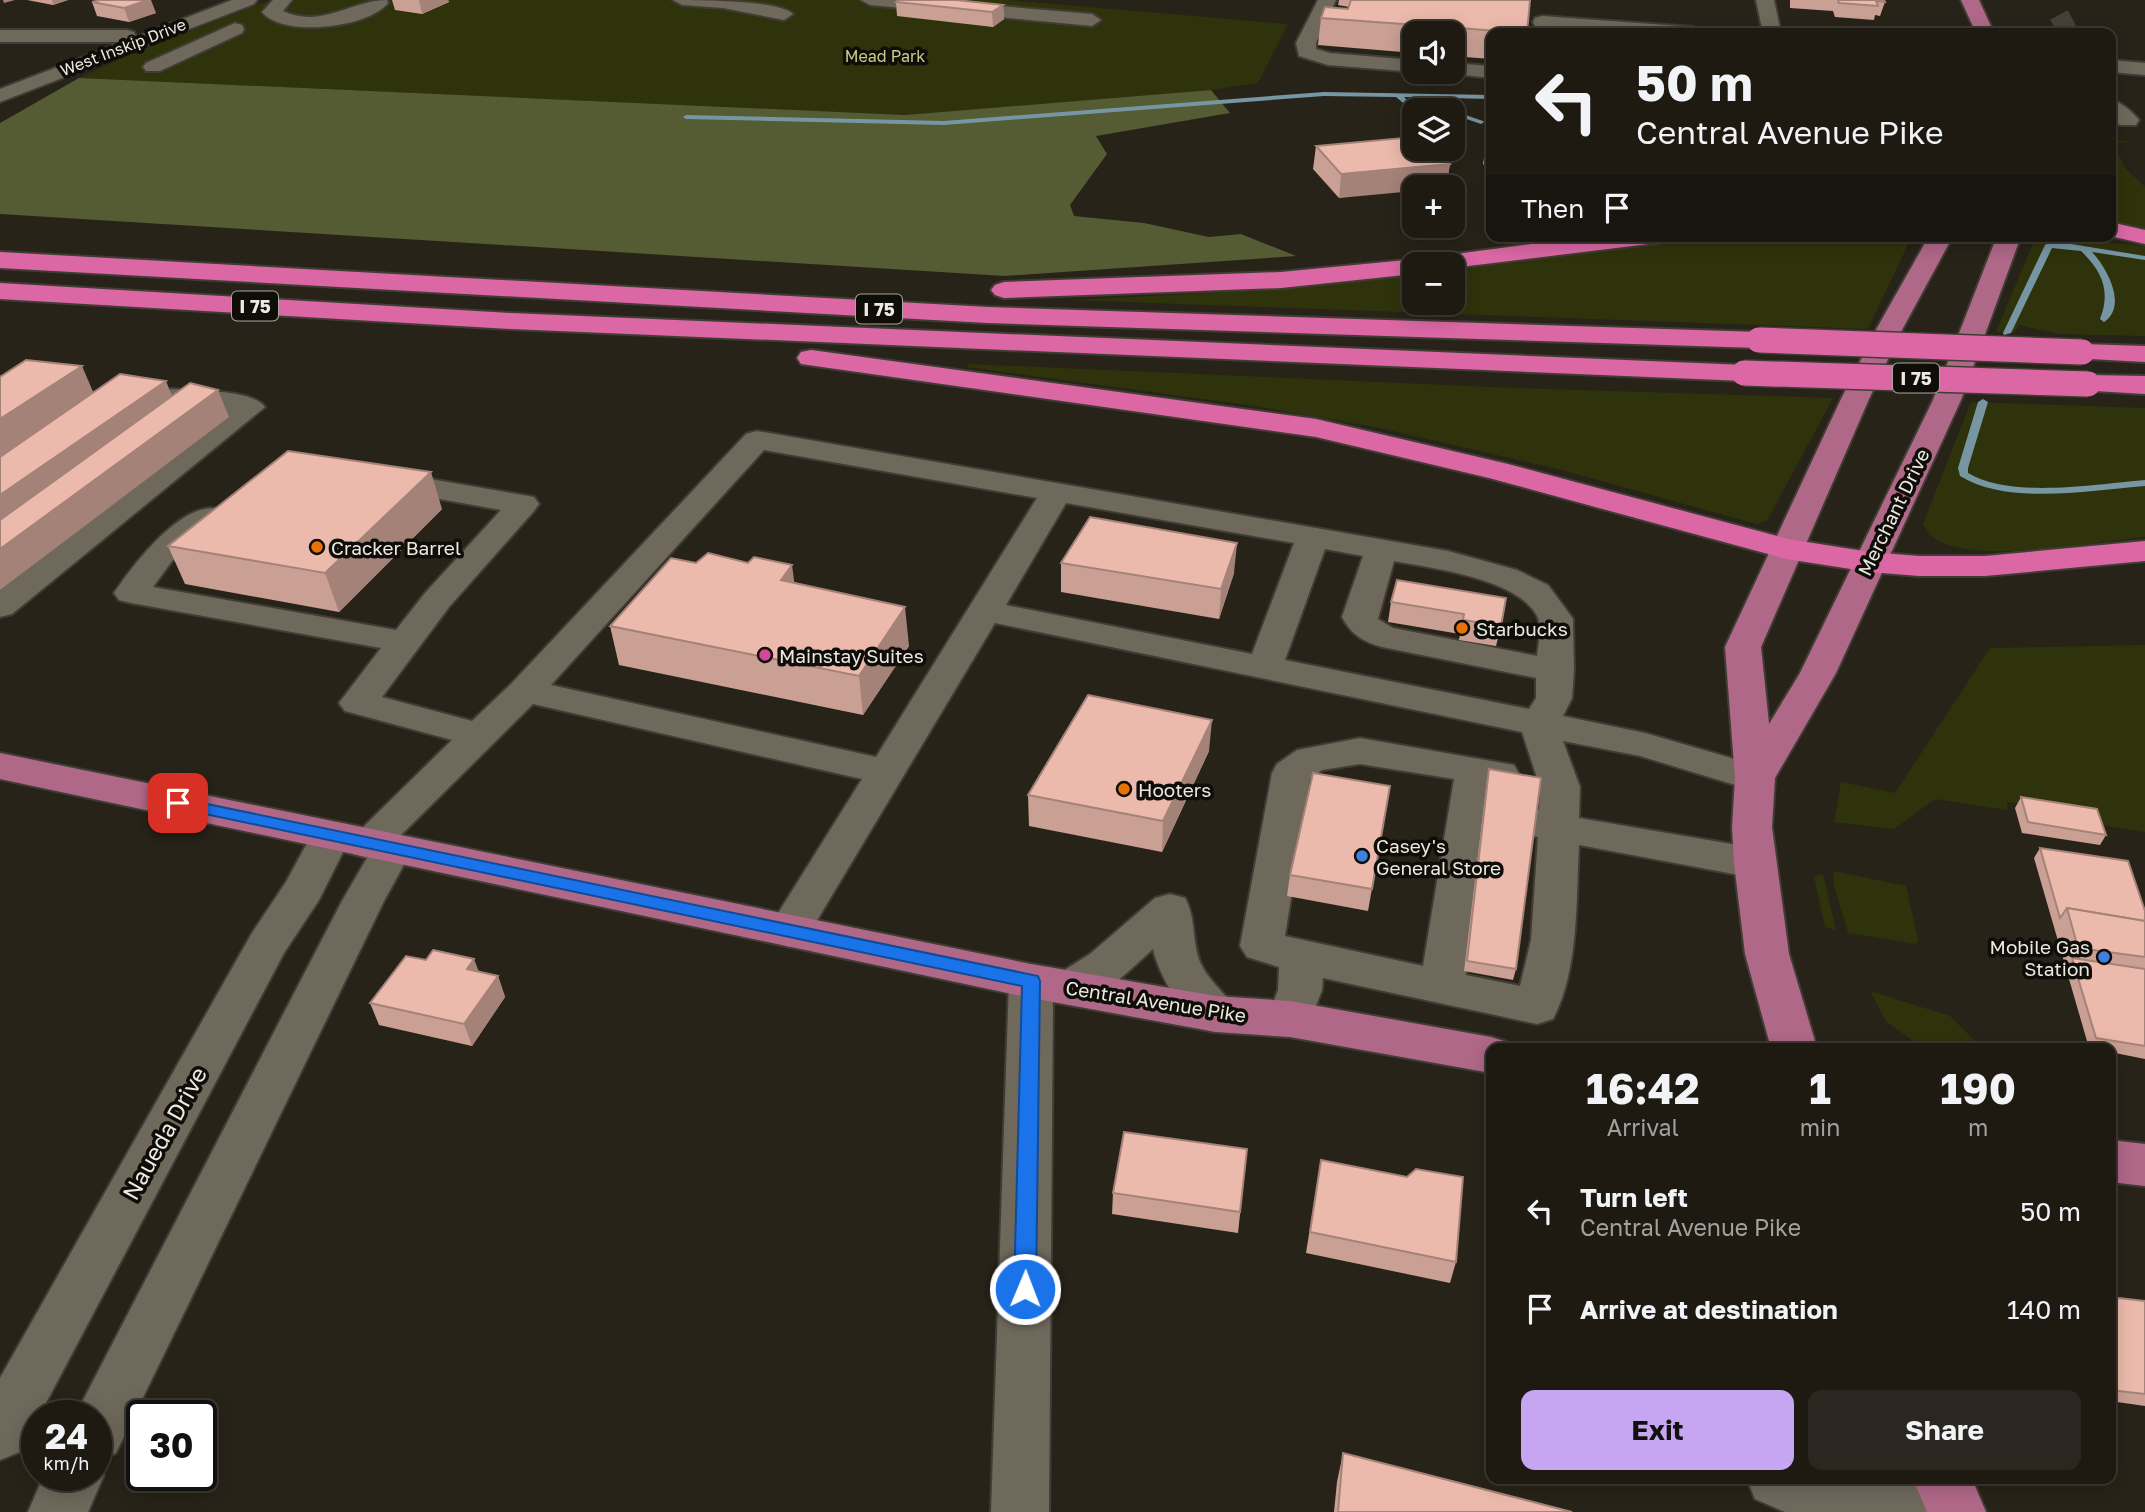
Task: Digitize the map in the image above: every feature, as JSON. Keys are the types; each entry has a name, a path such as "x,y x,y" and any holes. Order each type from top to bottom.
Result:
{"highway":[{"path":"2116,232 2145,237"},
{"path":"1465,259 1608,242"},
{"name":"I 75","path":"0,260 988,315 2145,354"},
{"path":"409,284 1039,291 1281,281 1402,266"},
{"name":"I 75","path":"0,291 511,321 1744,373 2145,385"},
{"path":"511,321 865,365 1316,428 1497,471 1786,550 1870,562 1919,566 1985,566 2145,551"}],"main road":[{"path":"1970,0 1983,28"},
{"name":"Merchant Drive","path":"1793,1043 1767,954 1755,863 1752,827 1755,778 1743,647 1884,340 1938,242"},
{"name":"Merchant Drive","path":"1755,778 1818,673 1947,400 2007,242"},
{"name":"Central Avenue Pike","path":"0,766 1051,985 1216,1014 1290,1019 1486,1054"},
{"path":"2116,1162 2145,1165"}],"street":[{"name":"West Inskip Drive","path":"0,96 151,36 246,0 253,0"},
{"path":"153,67 277,6 294,21 323,20 358,13 382,0"},
{"path":"682,0 723,3 784,14"},
{"path":"767,29 801,0"},
{"path":"870,0 1092,20"},
{"path":"1327,0 1306,43 1306,51 1328,59 1402,65"},
{"path":"1765,0 1771,28"},
{"path":"1956,0 1970,0"},
{"path":"1542,20 1635,28"},
{"path":"0,36 151,36"},
{"path":"2116,56 2145,58"},
{"path":"2116,67 2145,69"},
{"path":"1465,70 1486,72"},
{"path":"2116,112 2128,120"},
{"path":"0,607 250,407 243,404 148,397"},
{"path":"112,1402 340,952 363,901 364,842 524,691 757,440 1448,561 1506,577 1536,592 1556,619 1554,698 1539,725 1560,787 1541,881 1537,1007 1262,946 1292,773 1311,759 1360,751 1472,836"},
{"path":"361,476 523,504 437,600 358,703 480,735"},
{"path":"789,931 1057,492"},
{"path":"233,495 160,554 131,593 405,642"},
{"path":"1265,666 1313,537"},
{"path":"1382,549 1359,617 1364,626 1382,636 1556,671"},
{"path":"986,611 1646,745 1755,778"},
{"path":"524,691 887,772"},
{"path":"1472,836 1560,787"},
{"path":"1442,987 1460,927 1472,836"},
{"name":"Naueda Drive","path":"0,1433 267,944 304,889 364,842"},
{"path":"1541,881 1755,863"},
{"path":"1020,1512 1051,985 1106,966 1170,909 1175,958 1200,998 1216,1014"},
{"path":"1290,1019 1300,990 1302,957"},
{"path":"1801,1484 1949,1493"},
{"path":"57,1512 67,1491"}],"green space":[{"name":"Mead Park","path":"270,0 1008,0 1288,24 1258,83 1211,90 905,115 79,78 129,55"},
{"path":"79,78 905,115 1211,90 1230,113 1096,136 1107,154 1070,205 1074,216 1144,223 1209,237 1241,234 1296,256 1005,276 0,214 0,123"},
{"path":"2116,150 2126,169 2145,187 2145,229 2116,222"},
{"path":"1668,242 1909,242 1868,329 1465,314 1465,268"},
{"path":"2034,242 2101,242 2145,246 2145,336 2059,334 2019,325 2014,333 1996,332"},
{"path":"1402,276 1402,312 1071,300 1226,292"},
{"path":"968,364 1514,388 1833,398 1767,521 1756,524 1562,470 1380,428 1255,406 967,367"},
{"path":"1971,402 2145,408 2145,537 2012,551 1961,548 1935,539 1923,524"},
{"path":"2145,645 2145,832 2100,825 2097,815 2007,802 2007,810 1935,799 1894,829 1834,822 1841,782 1895,793 1990,648"},
{"path":"1833,871 1906,886 1918,940 1916,944 1848,933 1834,886"},
{"path":"1823,874 1836,930 1825,927 1814,877"},
{"path":"1870,991 1950,1016 1977,1043 1916,1043 1886,1021"}],"building":[{"path":"148,0 124,8 92,2"},
{"path":"956,0 1003,5 992,12 896,2"},
{"path":"1351,0 1530,0 1527,28 1486,30 1465,28 1465,21 1402,21 1402,24 1321,18 1325,7 1348,9"},
{"path":"1838,0 1884,0 1885,2 1876,1 1878,6 1839,3"},
{"path":"1402,138 1402,161 1447,161 1450,164 1341,174 1316,146"},
{"path":"26,360 82,366 0,419 0,377"},
{"path":"120,374 166,381 0,495 0,457"},
{"path":"190,383 218,390 0,549 0,520"},
{"path":"288,451 431,472 325,573 168,546"},
{"path":"1090,517 1237,543 1221,589 1061,563"},
{"path":"708,553 748,563 754,557 792,565 781,580 905,607 859,676 610,626 671,558 696,563"},
{"path":"1397,580 1506,598 1501,626 1463,620 1464,614 1391,602"},
{"path":"1088,695 1212,720 1163,821 1028,795"},
{"path":"1489,769 1541,778 1516,969 1467,961"},
{"path":"1313,773 1390,786 1372,889 1290,875"},
{"path":"2021,797 2097,809 2106,835 2028,822"},
{"path":"2040,848 2128,861 2145,911 2145,921 2067,908 2060,918"},
{"path":"2067,908 2145,921 2145,957 2078,948"},
{"path":"433,950 474,959 467,969 498,976 464,1024 370,1003 406,956 426,960"},
{"path":"2072,958 2145,969 2145,1046 2096,1038"},
{"path":"1124,1132 1247,1149 1240,1212 1113,1193"},
{"path":"1321,1160 1407,1177 1416,1169 1463,1177 1456,1262 1310,1232"},
{"path":"2116,1298 2145,1301 2145,1394 2116,1391"},
{"path":"1343,1453 1572,1512 1338,1512"}],"waterway":[{"path":"686,117 944,123 1324,94 1397,95"},
{"path":"1397,95 1486,97"},
{"path":"1397,95 1402,99"},
{"path":"1465,116 1481,122"},
{"path":"2007,333 2049,245 2066,246"},
{"path":"2066,246 2145,258"},
{"path":"2084,249 2092,256 2108,281 2110,299 2104,319"},
{"path":"1983,402 1963,468 1963,474 1977,483 2022,490 2145,483"}],"tunnel":[{"path":"2059,15 2066,28"}],"place":[{"name":"Cracker Barrel","path":"317,547"},
{"name":"Starbucks","path":"1462,628"},
{"name":"Mainstay Suites","path":"765,655"},
{"name":"Hooters","path":"1124,789"},
{"name":"Casey's General Store","path":"1362,856"},
{"name":"Mobile Gas Station","path":"2104,957"}],"route":[{"path":"178,803 1031,981 1025,1289"}]}
